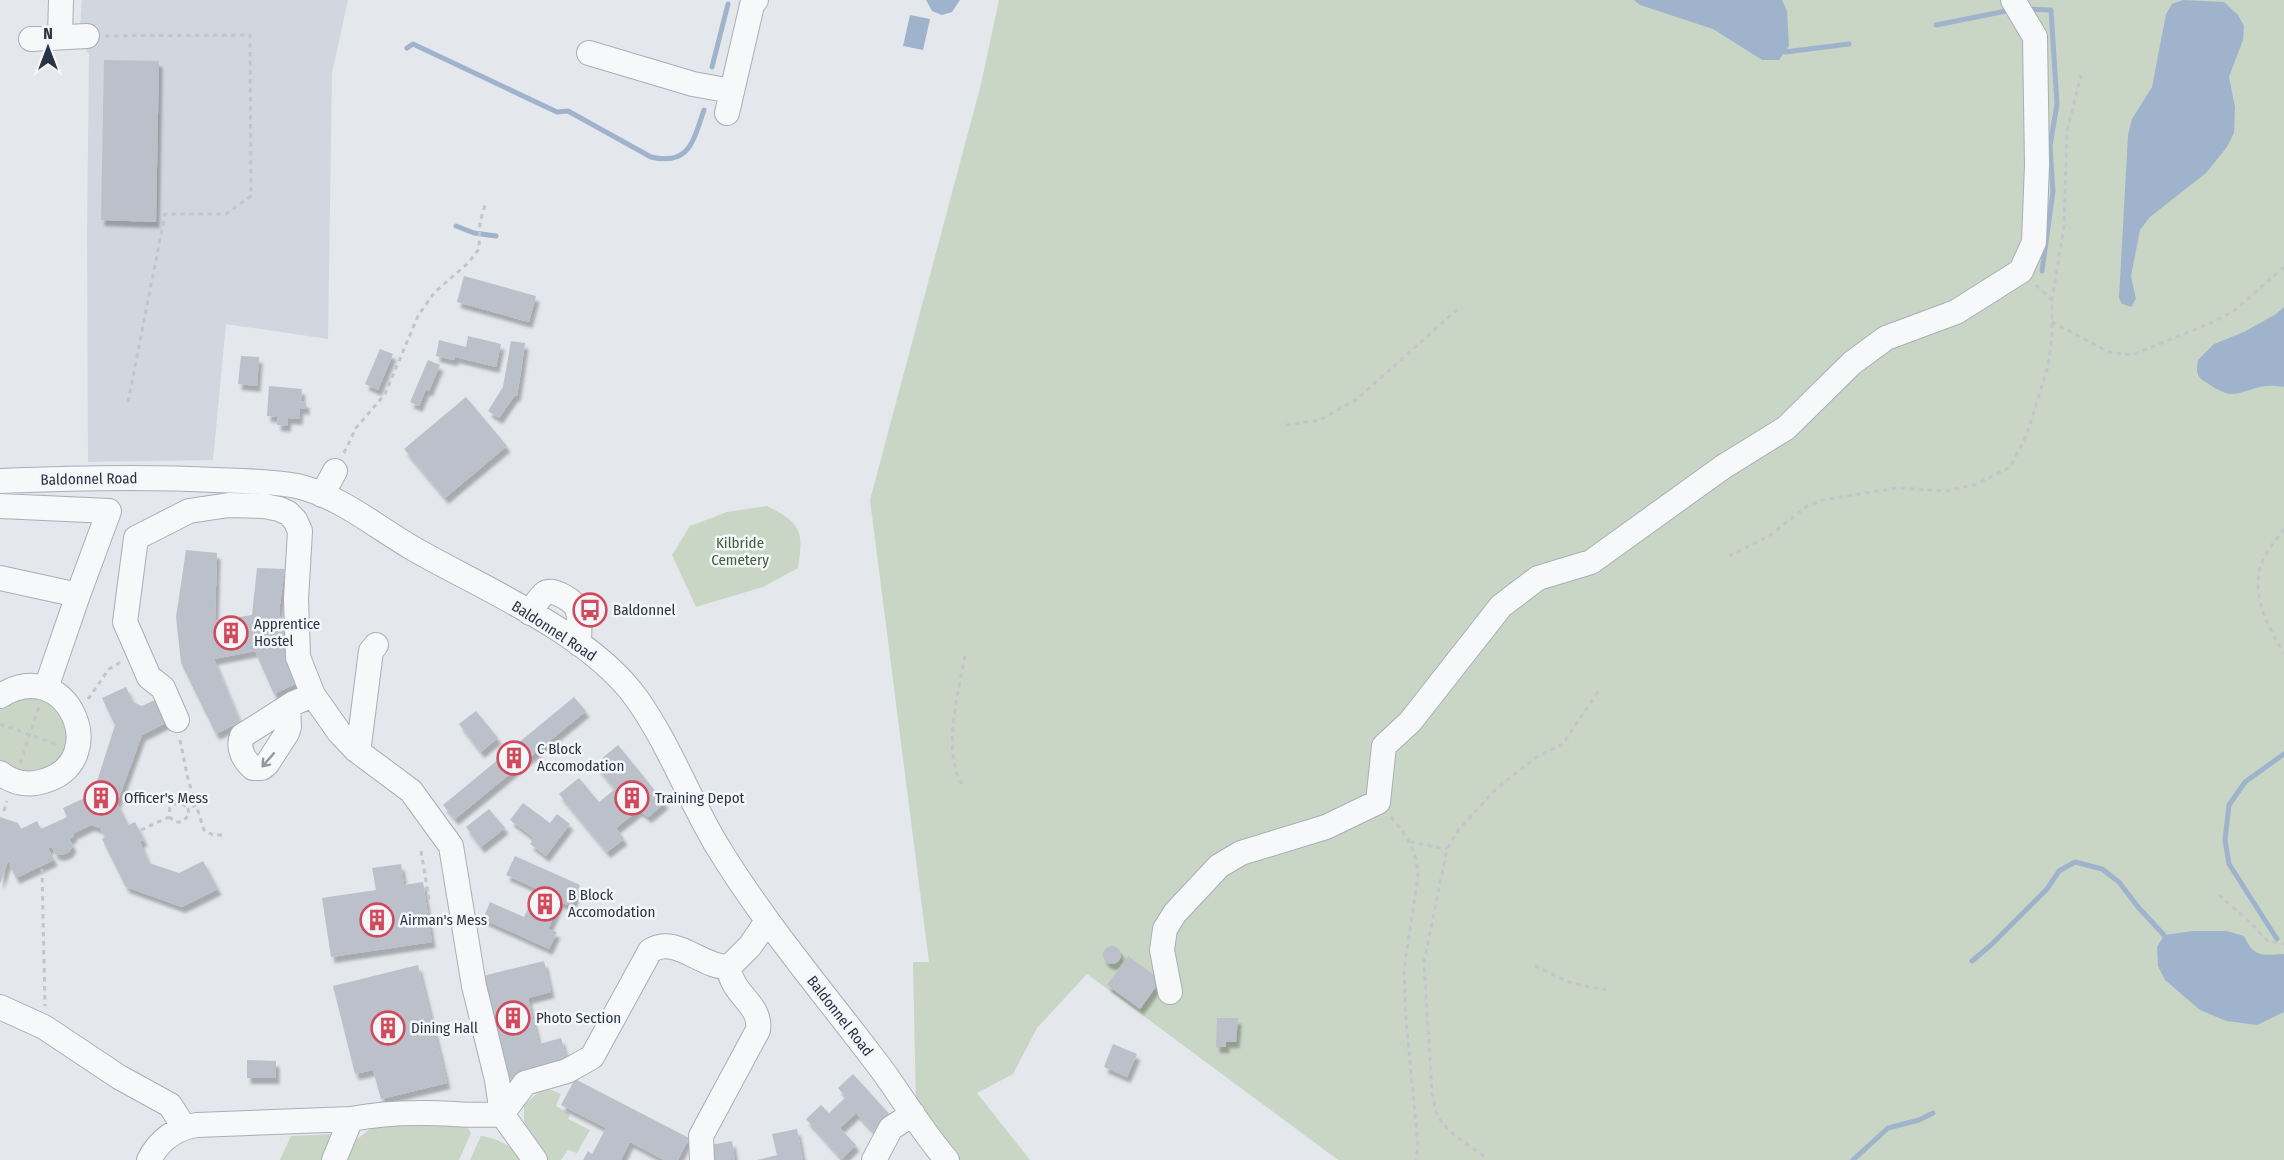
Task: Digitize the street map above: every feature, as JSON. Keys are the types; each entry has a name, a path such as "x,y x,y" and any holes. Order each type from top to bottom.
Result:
{"street":[{"path":"60,0 60,37"},
{"path":"589,53 693,84 730,102 752,5 756,0"},
{"path":"1170,992 1162,950 1165,929 1175,913 1219,866 1241,853 1326,827 1378,802 1384,746 1410,722 1501,606 1538,578 1591,562 1723,467 1786,428 1852,363 1886,338 1956,312 2021,271 2034,242 2037,165 2035,37 2013,0"},
{"path":"31,39 87,36"},
{"path":"322,495 335,471"},
{"name":"Baldonnel Road","path":"0,481 110,477 190,478 292,485 322,495 530,613 579,644 610,668 638,700 714,840 767,921 819,992 874,1059 947,1160"},
{"path":"103,530 136,538 189,511 229,505 264,506 288,513 295,520 300,531 296,599 298,657 313,694 339,732 356,750 411,791 451,846 474,986 497,1080 502,1114 535,1160"},
{"path":"0,507 109,511 46,688"},
{"path":"136,538 125,622 149,677 163,688 177,720"},
{"path":"0,578 78,595"},
{"path":"356,750 359,745 371,651 376,645"},
{"path":"0,696 19,687 46,688 58,694 73,711 78,727 79,741 76,751 65,769 47,780 23,783 7,777"},
{"path":"288,708 313,694"},
{"path":"702,1160 701,1136 751,1044 760,1022 756,1011 737,991 729,976 729,967 750,946 767,921"},
{"path":"149,1160 162,1140 184,1126 351,1119 418,1113 480,1117 502,1114 525,1083 567,1071 592,1057 650,951 658,946 667,946 718,966 729,967"},
{"path":"0,1007 44,1027 119,1077 170,1105 184,1126"},
{"path":"874,1160 891,1128 913,1114"},
{"path":"334,1160 351,1119"}],"path":[{"path":"87,36 250,35 251,196 226,214 165,214 128,402"},
{"path":"1729,556 1771,535 1807,506 1823,500 1896,488 1946,491 1977,484 2010,467 2027,434 2048,366 2052,300 2064,226 2067,131 2081,75"},
{"path":"335,471 356,428 385,394 418,316 434,293 469,262 478,249 480,222 486,202"},
{"path":"2052,322 2109,352 2132,355 2213,322 2234,310 2284,267"},
{"path":"1286,424 1320,420 1357,399 1461,306"},
{"path":"2284,529 2266,554 2259,577 2258,597 2270,629 2284,653"},
{"path":"73,711 80,708 109,669 138,653"},
{"path":"962,784 954,764 953,747 954,717 965,653"},
{"path":"4,811 7,777 29,735 46,688"},
{"path":"1484,1156 1452,1133 1443,1123 1436,1112 1432,1093 1424,962 1447,849 1459,829 1497,788 1538,756 1563,744 1599,690"},
{"path":"177,720 188,779 204,830 213,835 225,835"},
{"path":"0,724 76,751"},
{"path":"1378,802 1410,842 1417,862 1418,877 1404,968 1406,1020 1417,1136 1416,1160"},
{"path":"181,803 188,808 189,815 182,822 176,822 170,817 170,808 174,804 181,803"},
{"path":"188,808 196,805"},
{"path":"141,830 170,817"},
{"path":"1410,842 1447,849"},
{"path":"421,851 429,899"},
{"path":"42,869 44,1027"},
{"path":"2219,895 2254,926 2265,940 2284,945"},
{"path":"1535,966 1571,983 1606,990"}],"shaded area":[{"path":"82,0 348,0 332,73 328,339 226,324 213,460 88,462 89,54 84,47 80,27"}],"green space":[{"path":"999,0 2284,0 2284,1160 1338,1160 1087,974 1037,1028 1013,1074 977,1093 1030,1160 957,1160 916,1106 913,962 929,962 870,500 981,84"},
{"name":"Kilbride Cemetery","path":"767,506 787,518 798,529 800,545 798,568 763,587 696,607 672,555 690,526 727,512"},
{"path":"37,694 68,717 64,758 28,777 0,764 0,705"},
{"path":"547,1088 561,1094 556,1106 570,1114 568,1119 590,1130 577,1153 568,1150 561,1160 546,1160 524,1122 524,1105 542,1089"},
{"path":"379,1122 461,1126 468,1128 471,1133 459,1160 344,1160 356,1140"},
{"path":"336,1134 325,1160 280,1160 291,1136"},
{"path":"481,1136 505,1144 526,1160 470,1160"}],"water":[{"path":"926,0 960,0 952,12 942,15 932,11"},
{"path":"1634,0 1782,0 1787,11 1789,46 1779,60 1762,60 1713,29 1640,5"},
{"path":"2183,0 2224,2 2238,15 2244,26 2243,40 2229,77 2235,107 2234,133 2227,147 2206,173 2150,217 2140,230 2131,276 2136,299 2131,307 2122,304 2119,298 2128,135 2132,119 2152,87 2166,14 2172,4"},
{"path":"910,15 930,19 923,50 903,46"},
{"path":"2284,307 2284,387 2266,386 2228,394 2201,379 2197,371 2198,360 2214,344 2244,332"},
{"path":"2193,931 2226,931 2244,936 2251,948 2260,954 2284,954 2284,1012 2257,1025 2226,1021 2200,1010 2165,980 2158,966 2157,947 2164,935"}],"building":[{"path":"104,60 159,61 156,222 101,220"},
{"path":"464,276 536,296 529,322 457,302"},
{"path":"468,336 501,344 496,367 455,357 454,360 436,356 439,340 466,347"},
{"path":"511,341 525,343 522,365 517,396 515,395 499,418 488,411 503,387"},
{"path":"380,349 393,354 378,390 365,384"},
{"path":"241,356 259,357 257,386 238,384"},
{"path":"428,360 440,365 429,391 426,389 419,406 410,402"},
{"path":"269,386 302,389 301,401 306,402 306,409 300,408 299,419 288,418 287,426 277,425 278,417 267,416"},
{"path":"466,397 507,446 445,498 404,449"},
{"name":"Apprentice Hostel","path":"186,550 217,553 215,621 252,615 257,568 285,569 279,611 286,645 303,680 274,694 255,651 214,659 240,722 216,734 181,663 176,617"},
{"name":"Officer's Mess","path":"126,687 133,702 142,706 159,698 170,721 142,735 117,803 128,825 135,822 144,840 140,842 149,863 179,873 203,861 218,889 182,907 126,887 102,839 105,837 100,828 91,825 73,834 74,836 69,839 73,846 69,852 62,855 55,854 52,847 48,848 54,860 16,878 8,861 0,884 0,817 18,823 21,829 37,821 41,829 67,817 63,808 93,794 115,725 102,698"},
{"name":"C Block Accomodation","path":"574,697 586,711 455,819 443,805"},
{"path":"476,711 498,738 481,752 459,724"},
{"name":"Training Depot","path":"618,745 665,803 648,817 639,810 616,828 624,839 607,852 559,794 579,778 599,802 615,789 595,764"},
{"path":"523,803 550,823 557,814 570,824 546,856 530,844 534,838 510,820"},
{"path":"489,809 505,828 481,847 466,827"},
{"name":"B Block Accomodation","path":"515,856 580,885 571,906 560,902 548,929 557,932 549,949 483,919 490,902 524,917 537,889 506,875"},
{"name":"Airman's Mess","path":"401,864 404,885 423,882 432,942 331,957 322,898 376,890 372,868"},
{"path":"1108,946 1116,946 1121,951 1119,962 1108,964 1103,959 1103,951"},
{"path":"1128,956 1161,980 1140,1009 1107,985"},
{"name":"Photo Section","path":"544,961 551,992 528,998 539,1044 561,1038 568,1064 509,1079 483,976"},
{"name":"Dining Hall","path":"418,965 447,1083 381,1099 373,1070 355,1074 333,986"},
{"path":"1217,1018 1238,1018 1236,1042 1226,1042 1226,1047 1216,1047"},
{"path":"1113,1044 1137,1054 1127,1077 1104,1067"},
{"path":"247,1060 276,1061 276,1078 247,1078"},
{"path":"853,1074 891,1116 874,1132 856,1113 840,1128 856,1145 842,1159 806,1119 821,1105 829,1113 846,1097 838,1088"},
{"path":"575,1079 689,1138 678,1160 664,1160 630,1142 621,1160 583,1160 588,1151 592,1154 606,1128 561,1105"},
{"path":"797,1129 803,1160 757,1160 777,1155 772,1134"},
{"path":"732,1141 735,1160 714,1160 711,1145"}],"waterway":[{"path":"712,67 728,4"},
{"path":"2026,9 2051,10 2057,104 2050,146 2053,192 2042,271"},
{"path":"1936,25 2011,10"},
{"path":"407,48 413,44 557,112 568,111 651,157 674,158 688,149 697,132 704,110"},
{"path":"1785,52 1849,44"},
{"path":"456,226 474,233 496,236"},
{"path":"2277,939 2229,864 2225,840 2229,805 2245,782 2284,754"},
{"path":"1972,961 2047,889 2059,871 2075,862 2102,869 2119,882 2164,935"},
{"path":"1853,1160 1888,1128 1919,1120 1933,1113"}],"place":[{"name":"Baldonnel","path":"590,610"},
{"name":"Apprentice Hostel","path":"231,633"},
{"name":"C Block Accomodation","path":"514,758"},
{"name":"Officer's Mess","path":"101,798"},
{"name":"Training Depot","path":"632,798"},
{"name":"B Block Accomodation","path":"545,904"},
{"name":"Airman's Mess","path":"377,920"},
{"name":"Photo Section","path":"513,1018"},
{"name":"Dining Hall","path":"388,1028"}]}
